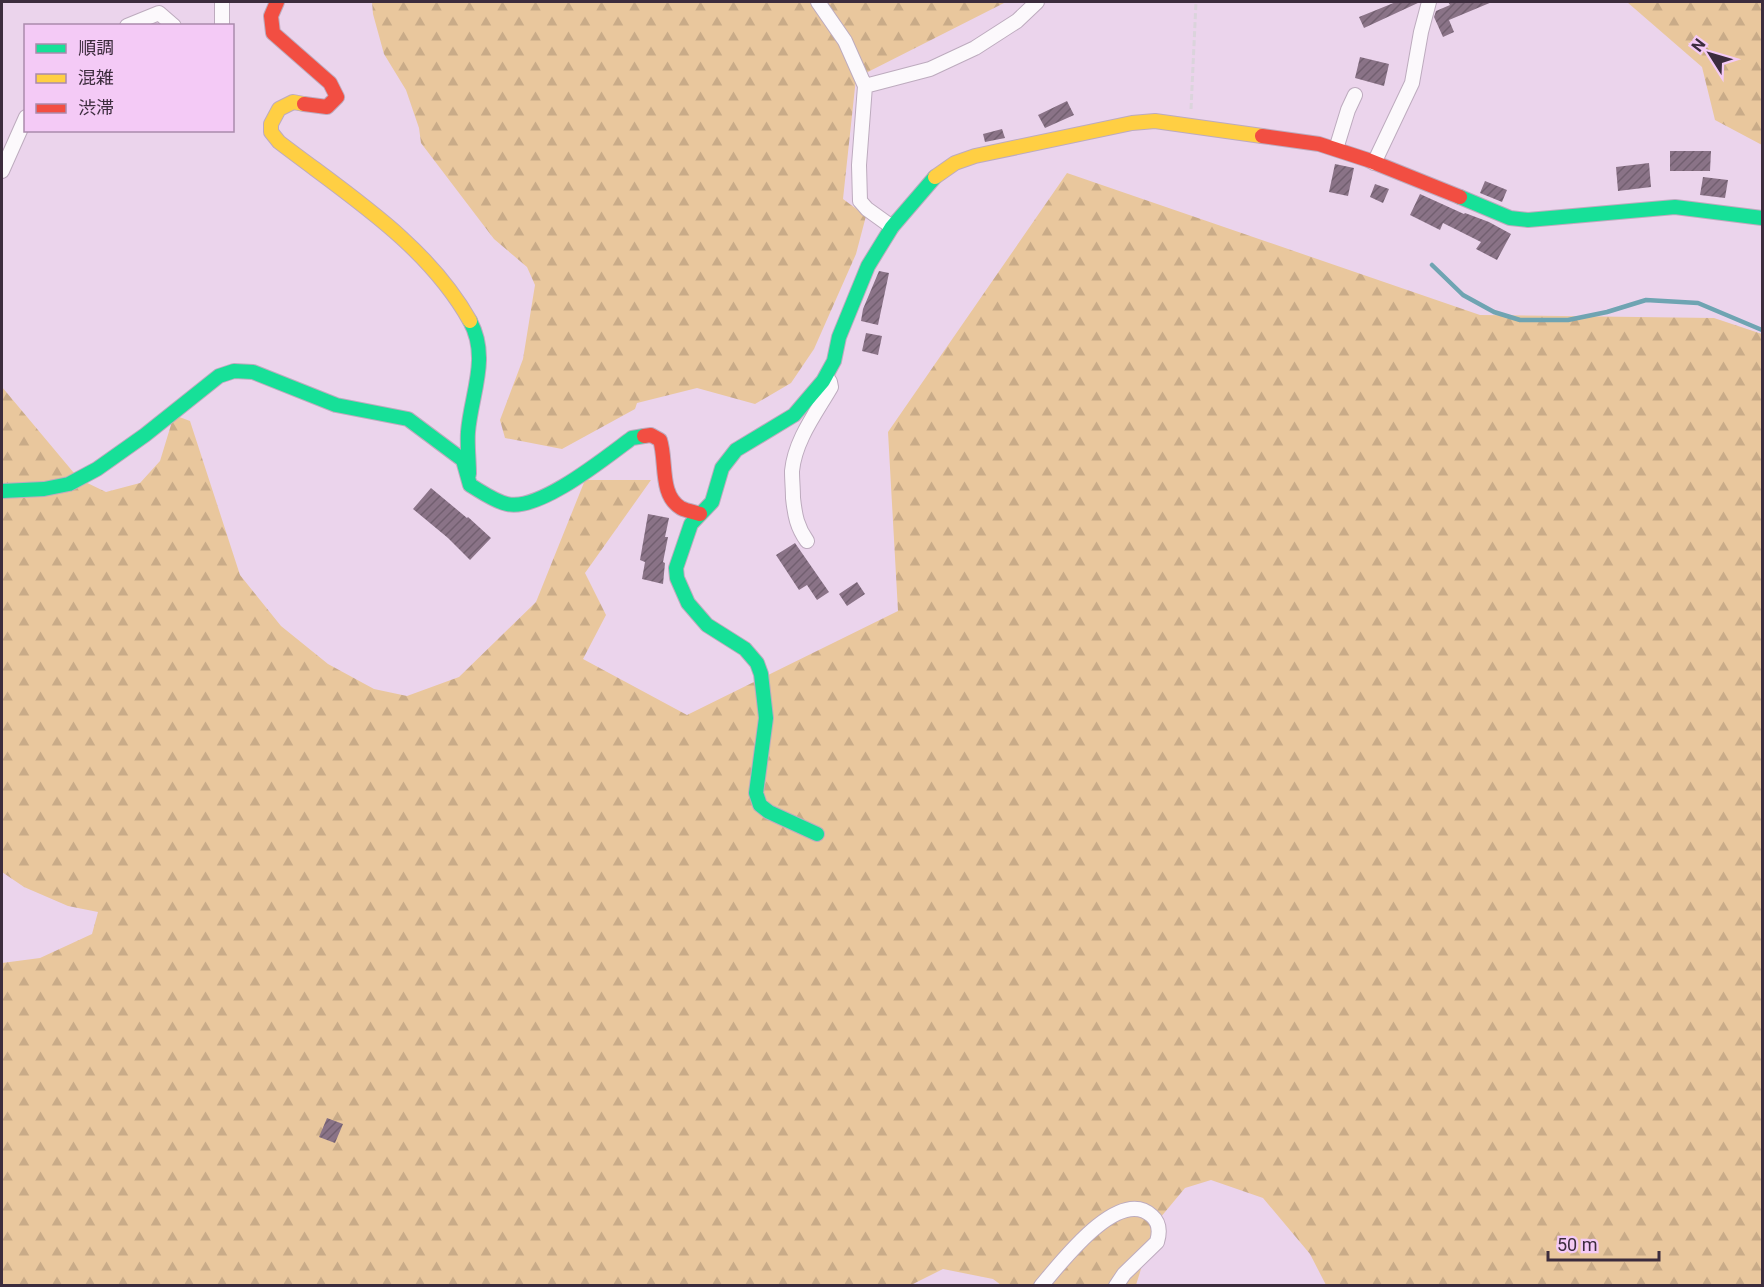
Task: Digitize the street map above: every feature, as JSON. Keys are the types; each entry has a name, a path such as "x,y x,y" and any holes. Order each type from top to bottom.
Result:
{"street":[{"path":"222,2 222,24"},
{"path":"277,2 271,16 273,33 330,83 337,97 327,107 293,102 279,109 271,124 271,132 279,142 403,237 456,296 474,330 478,343 480,369 468,431 469,479"},
{"path":"818,2 845,41 865,86 860,201 892,227"},
{"path":"865,86 930,69 975,48 1017,21 1037,2"},
{"path":"1374,163 1412,83 1429,2"},
{"path":"133,24 159,13 172,24"},
{"path":"1336,149 1355,95"},
{"path":"817,834 776,816 760,805 756,793 766,718 761,674 757,663 745,649 707,625 688,603 677,578 676,568 691,524 712,502 722,468 736,450 794,415 806,403 834,361 839,337 859,287 883,239 932,179 955,163 964,159 1132,123 1155,121 1319,144 1374,163 1492,211 1519,219 1543,219 1675,207 1762,218"},
{"path":"2,171 24,122"},
{"path":"2,491 44,489 69,484 97,469 145,435 219,376 234,371 253,372 336,405 408,418 463,460 470,485 502,503 517,504 533,501 563,487 632,438 645,434 657,437 665,448 666,484 675,505 687,512 700,514"},
{"path":"807,541 798,529 795,515 792,469 813,414 831,387 826,376"},
{"path":"1041,1286 1080,1241 1098,1225 1123,1211 1144,1211 1158,1223 1157,1242 1124,1274 1116,1286"}],"path":[{"path":"1190,126 1196,2"}],"green space":[{"path":"372,2 1006,2 856,78 843,199 866,216 856,254 814,349 791,383 755,404 697,388 637,403 635,409 562,449 505,438 500,420 523,359 535,285 527,267 494,239 421,143 419,128 406,90 384,54"},
{"path":"1627,2 1762,2 1762,145 1715,120 1702,67"},
{"path":"1067,173 1480,315 1714,318 1762,334 1762,1285 1326,1285 1310,1254 1263,1198 1211,1180 1185,1188 1155,1224 1136,1285 1001,1285 993,1279 943,1269 909,1286 2,1285 2,963 40,958 92,934 98,912 68,906 24,887 2,872 2,387 79,479 106,492 140,483 160,461 174,415 190,421 240,575 281,626 328,664 374,689 407,696 459,677 536,602 585,480 651,480 585,573 606,615 583,659 687,715 898,611 888,432"}],"building":[{"path":"1396,2 1420,2 1364,28 1359,17"},
{"path":"1448,2 1492,2 1449,20 1454,32 1443,37 1434,17 1436,11 1450,5"},
{"path":"1360,57 1389,64 1384,86 1355,78"},
{"path":"1067,101 1074,115 1045,128 1038,115"},
{"path":"1002,129 1005,138 985,142 983,134"},
{"path":"1670,151 1711,151 1710,171 1670,171"},
{"path":"1649,163 1651,187 1618,191 1616,167"},
{"path":"1335,164 1354,168 1348,196 1329,192"},
{"path":"1703,177 1728,180 1725,198 1700,195"},
{"path":"1485,181 1507,190 1502,202 1480,193"},
{"path":"1375,184 1389,189 1383,203 1370,197"},
{"path":"1420,194 1464,214 1489,222 1511,234 1497,260 1476,249 1481,242 1443,223 1440,230 1410,215"},
{"path":"879,271 889,273 878,325 861,321 863,309"},
{"path":"866,333 882,336 878,355 862,351"},
{"path":"431,488 491,538 470,560 413,509"},
{"path":"648,514 669,518 665,537 668,537 663,562 665,563 663,584 642,579 645,562 640,560"},
{"path":"795,543 829,592 817,600 807,585 799,590 776,555"},
{"path":"857,582 865,594 847,606 839,594"},
{"path":"327,1118 343,1124 335,1143 319,1137"}],"waterway":[{"path":"1432,265 1463,295 1494,312 1520,320 1568,320 1607,312 1646,300 1698,303 1762,330"}],"traffic: fast":[{"path":"817,834 769,812 760,805 756,793 766,718 761,674 757,663 745,649 707,625 688,603 677,578 676,568 691,524 712,502 722,468 736,450 794,415 823,381 834,361 839,337 868,266 892,227 935,177"},
{"path":"1460,197 1510,218 1528,220 1675,207 1762,218"},
{"path":"469,474 468,432 479,362 476,335 470,321"},
{"path":"2,491 44,489 69,484 97,469 145,435 219,376 234,371 253,372 336,405 408,419 463,460 470,485 493,499 507,504 536,500 554,492 632,438 644,436"}],"traffic: slow":[{"path":"304,104 293,102 279,109 271,124 271,132 279,142 384,222 409,244 452,293 470,321"},
{"path":"935,177 955,163 975,156 1132,123 1155,121 1262,136"}],"traffic: jam":[{"path":"277,2 271,16 273,33 330,83 337,97 327,107 304,104"},
{"path":"1262,136 1319,144 1368,160 1460,197"},
{"path":"644,436 651,435 660,440 669,495 674,502 681,508 700,514"}]}
